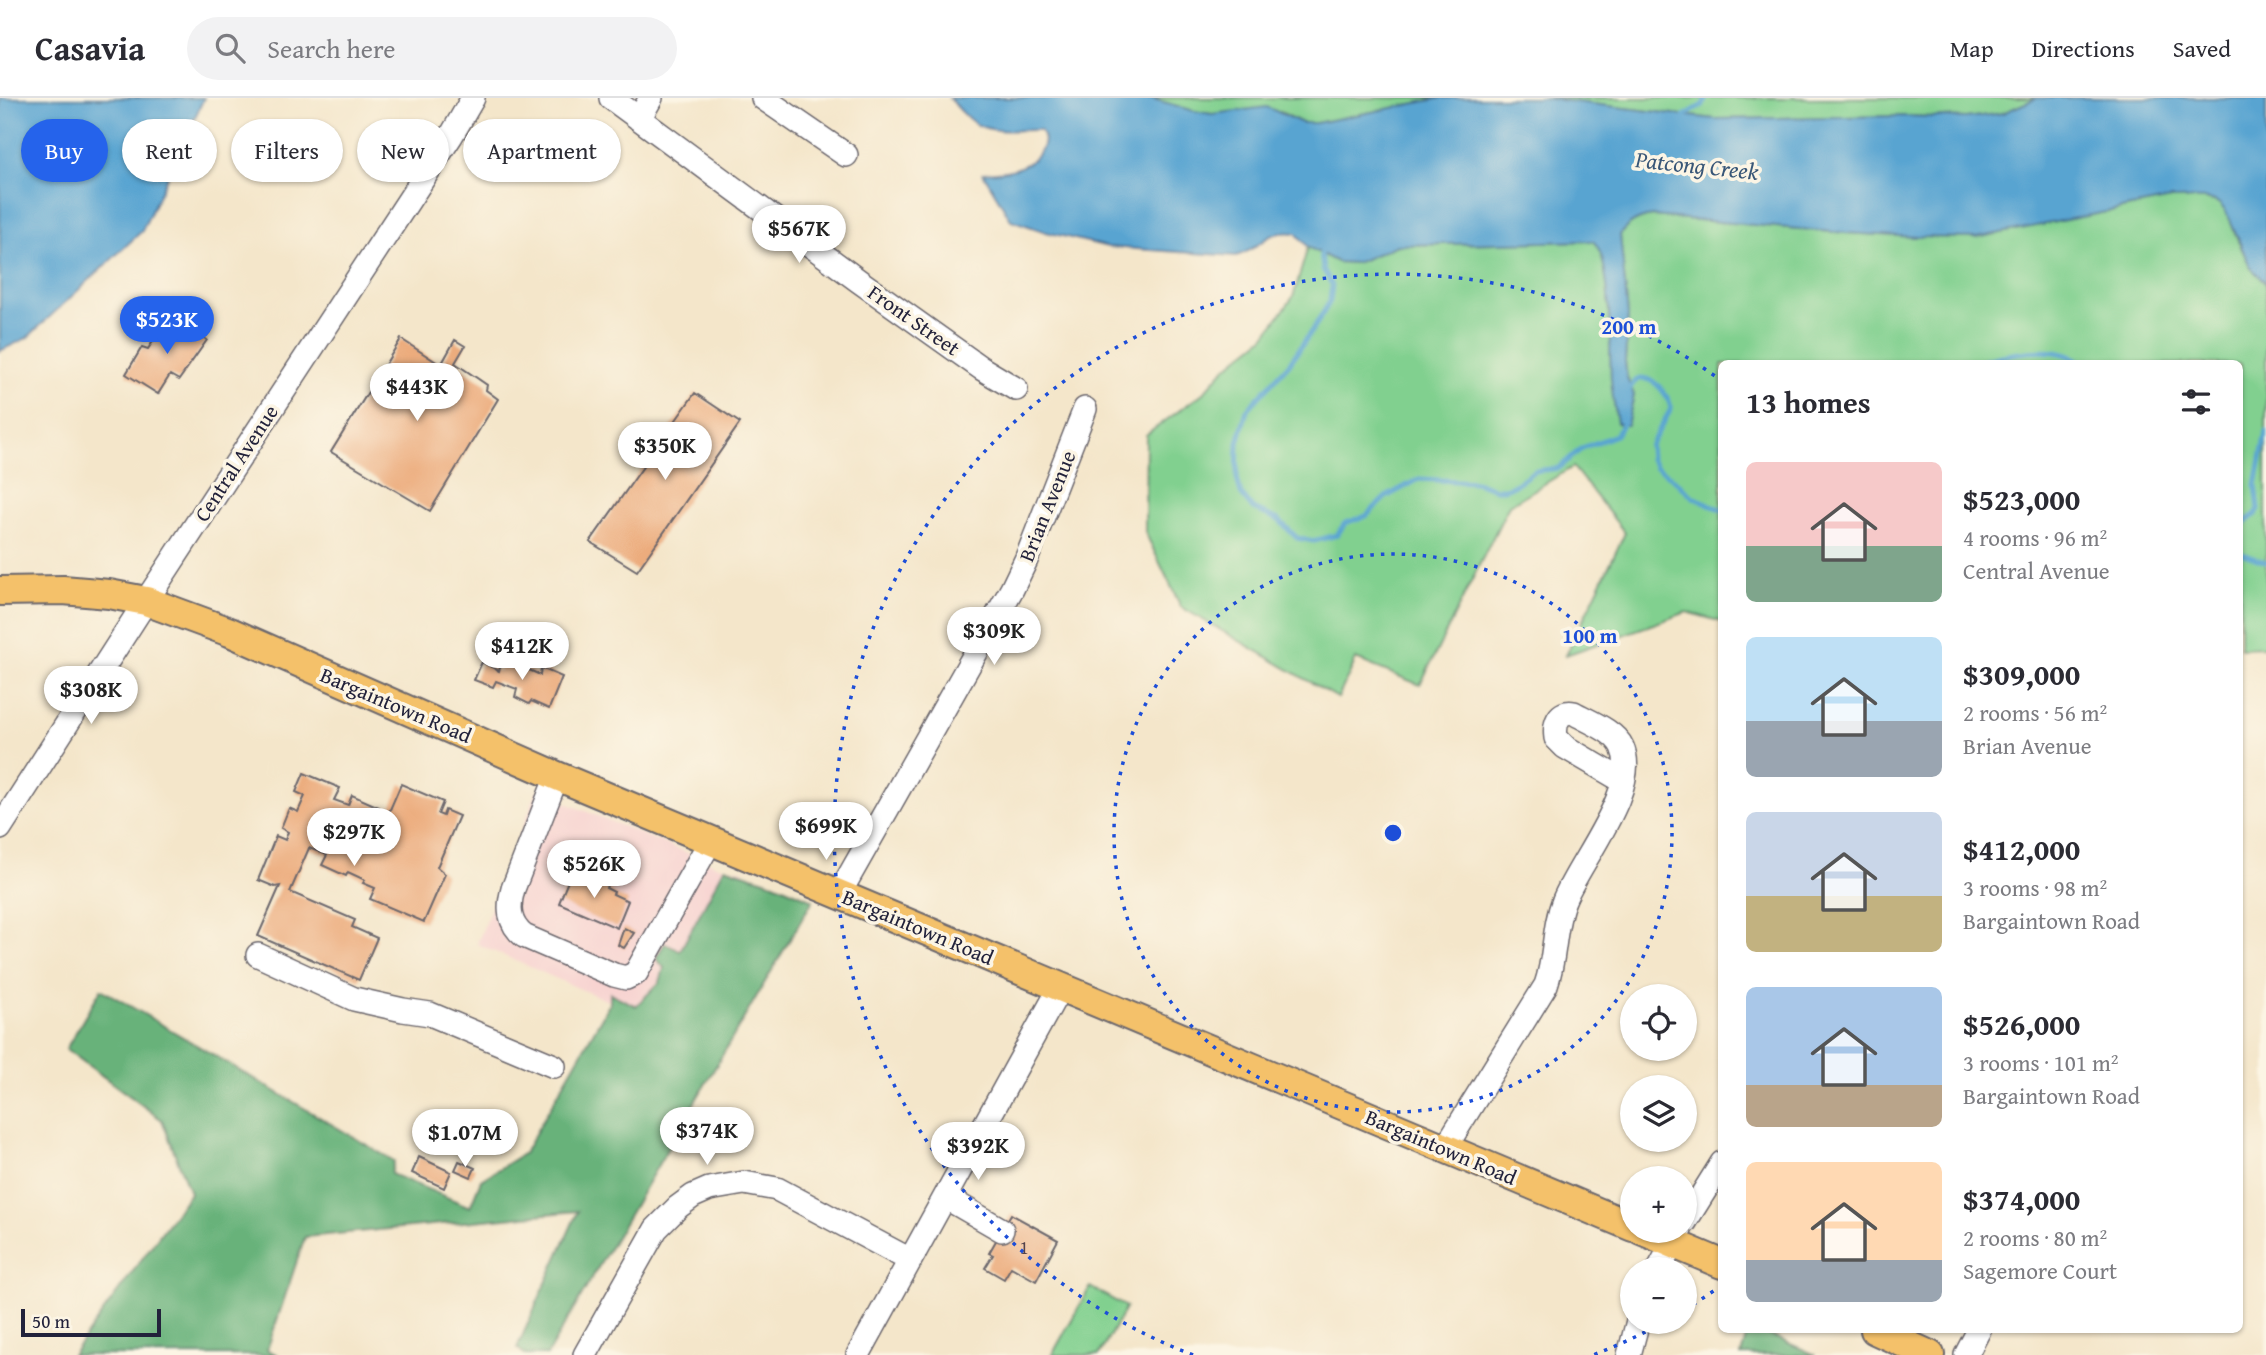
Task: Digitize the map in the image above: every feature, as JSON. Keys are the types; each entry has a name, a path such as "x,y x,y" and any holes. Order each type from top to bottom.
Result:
{"main road":[{"name":"Bargaintown Road","path":"0,591 80,591 146,601 230,632 557,776 1620,1222"},
{"path":"1694,1243 1718,1261"},
{"path":"1882,1333 1930,1355"}],"street":[{"name":"Central Avenue","path":"0,828 451,136 473,98"},
{"name":"Front Street","path":"611,98 888,302 981,368 1016,389"},
{"path":"639,119 651,98"},
{"path":"763,98 846,155"},
{"name":"Brian Avenue","path":"839,894 1012,589 1085,409"},
{"path":"557,776 513,889 511,918 514,926 524,936 614,975 626,978 636,973 711,840"},
{"path":"1445,1149 1546,985 1552,968 1556,928 1564,900 1616,805 1623,781"},
{"path":"258,956 354,999 430,1014 554,1066"},
{"path":"858,1355 1060,988"},
{"path":"1697,1203 1718,1169"},
{"path":"585,1355 656,1229 685,1202 709,1189 744,1183 777,1189 910,1260"},
{"path":"945,1197 1002,1230"},
{"path":"1966,1355 1977,1333"},
{"path":"1629,1355 1635,1334"}],"shaded area":[{"path":"537,791 719,866 744,870 677,1031 477,944"}],"green space":[{"path":"1150,98 1442,98 1316,123 1302,123 1281,112 1212,114"},
{"path":"1543,98 2037,98 2003,113 1966,118 1905,116 1715,119"},
{"path":"2200,198 2218,202 2226,210 2251,268 2266,283 2266,647 2243,648 2243,360 1718,360 1718,621 1687,612 1566,655 1625,533 1573,467 1509,505 1420,685 1356,659 1338,698 1181,607 1145,532 1146,435 1203,393 1224,369 1264,337 1293,297 1308,247 1337,262 1356,263 1397,245 1593,241 1600,251 1607,286 1612,382 1620,425 1627,424 1634,395 1627,378 1625,362 1628,315 1620,235 1638,220 1652,216 1845,233 1976,238 2171,199"},
{"path":"725,867 774,883 813,900 547,1355 526,1355 517,1348 578,1211 305,1237 267,1350 278,1355 72,1355 190,1193 162,1120 66,1049 101,989 394,1161 391,1174 470,1207 481,1180 524,1153 610,1003 610,993 636,1006 660,982 664,968 656,958 665,943 680,951"},
{"path":"1090,1287 1126,1307 1099,1355 1052,1355"},
{"path":"1747,1333 1765,1333 1816,1355 1741,1355"}],"water":[{"path":"0,98 204,98 194,119 122,119 122,182 165,182 142,231 27,338 0,351"},
{"name":"Patcong Creek","path":"949,98 1150,98 1212,114 1267,107 1302,123 1316,123 1442,98 1543,98 1715,119 1905,116 1966,118 2003,113 2037,98 2266,98 2266,283 2247,260 2226,212 2215,201 2204,199 2171,199 1976,238 1845,233 1647,217 1630,225 1620,235 1628,315 1625,362 1627,378 1634,395 1627,425 1620,425 1617,423 1611,385 1607,285 1604,266 1593,241 1397,245 1356,263 1337,262 1308,247 1296,233 1276,234 1236,256 1108,247 1046,232 1011,220 983,173 1010,170 1029,162 1042,148 1044,142 1040,130 985,128 966,117"}],"building":[{"path":"175,318 207,340 179,380 170,375 158,394 126,374 142,347 148,349 163,326 168,329"},
{"path":"401,339 441,365 455,340 465,346 455,363 487,385 486,390 498,399 430,511 331,452"},
{"path":"695,393 740,423 637,571 590,542"},
{"path":"503,658 540,675 541,668 562,677 549,709 515,697 517,689 496,681 493,687 474,680 482,662 499,671"},
{"path":"304,773 340,788 334,800 348,805 352,795 379,807 376,814 386,819 401,784 443,802 438,814 443,816 445,810 459,816 437,867 445,874 424,922 370,899 375,888 348,872 346,876 322,865 327,855 309,848 290,892 355,920 352,927 377,938 359,980 258,936 280,886 275,887 258,880 276,836 285,840 288,832 281,828 289,808 298,812 305,796 296,792"},
{"path":"570,876 595,883 598,876 609,881 606,888 614,892 613,894 628,901 617,928 559,903"},
{"path":"624,928 634,933 624,948 618,945"},
{"path":"435,1120 453,1143 432,1149"},
{"path":"419,1157 451,1172 444,1188 412,1173"},
{"path":"459,1161 475,1168 471,1177 455,1170"},
{"path":"1011,1214 1058,1240 1036,1281 1011,1267 1004,1279 985,1268 993,1255 989,1253"}],"waterway":[{"path":"1684,116 1703,105 1706,98"},
{"path":"1321,254 1323,269 1332,285 1330,301 1289,364 1247,410 1238,443 1237,478 1241,494 1253,509 1279,520 1297,538 1314,541 1337,535 1345,523 1366,516 1386,497 1419,479 1476,482 1495,489 1513,486 1534,471 1559,468 1582,448 1616,435 1624,421"},
{"path":"1988,360 2046,351 2076,360"},
{"path":"1629,391 1639,379 1646,379 1665,393 1671,409 1650,446 1651,459 1656,467 1693,497 1718,508"},
{"path":"2243,524 2259,509 2256,485 2266,432"},
{"path":"2243,554 2266,562"}]}
